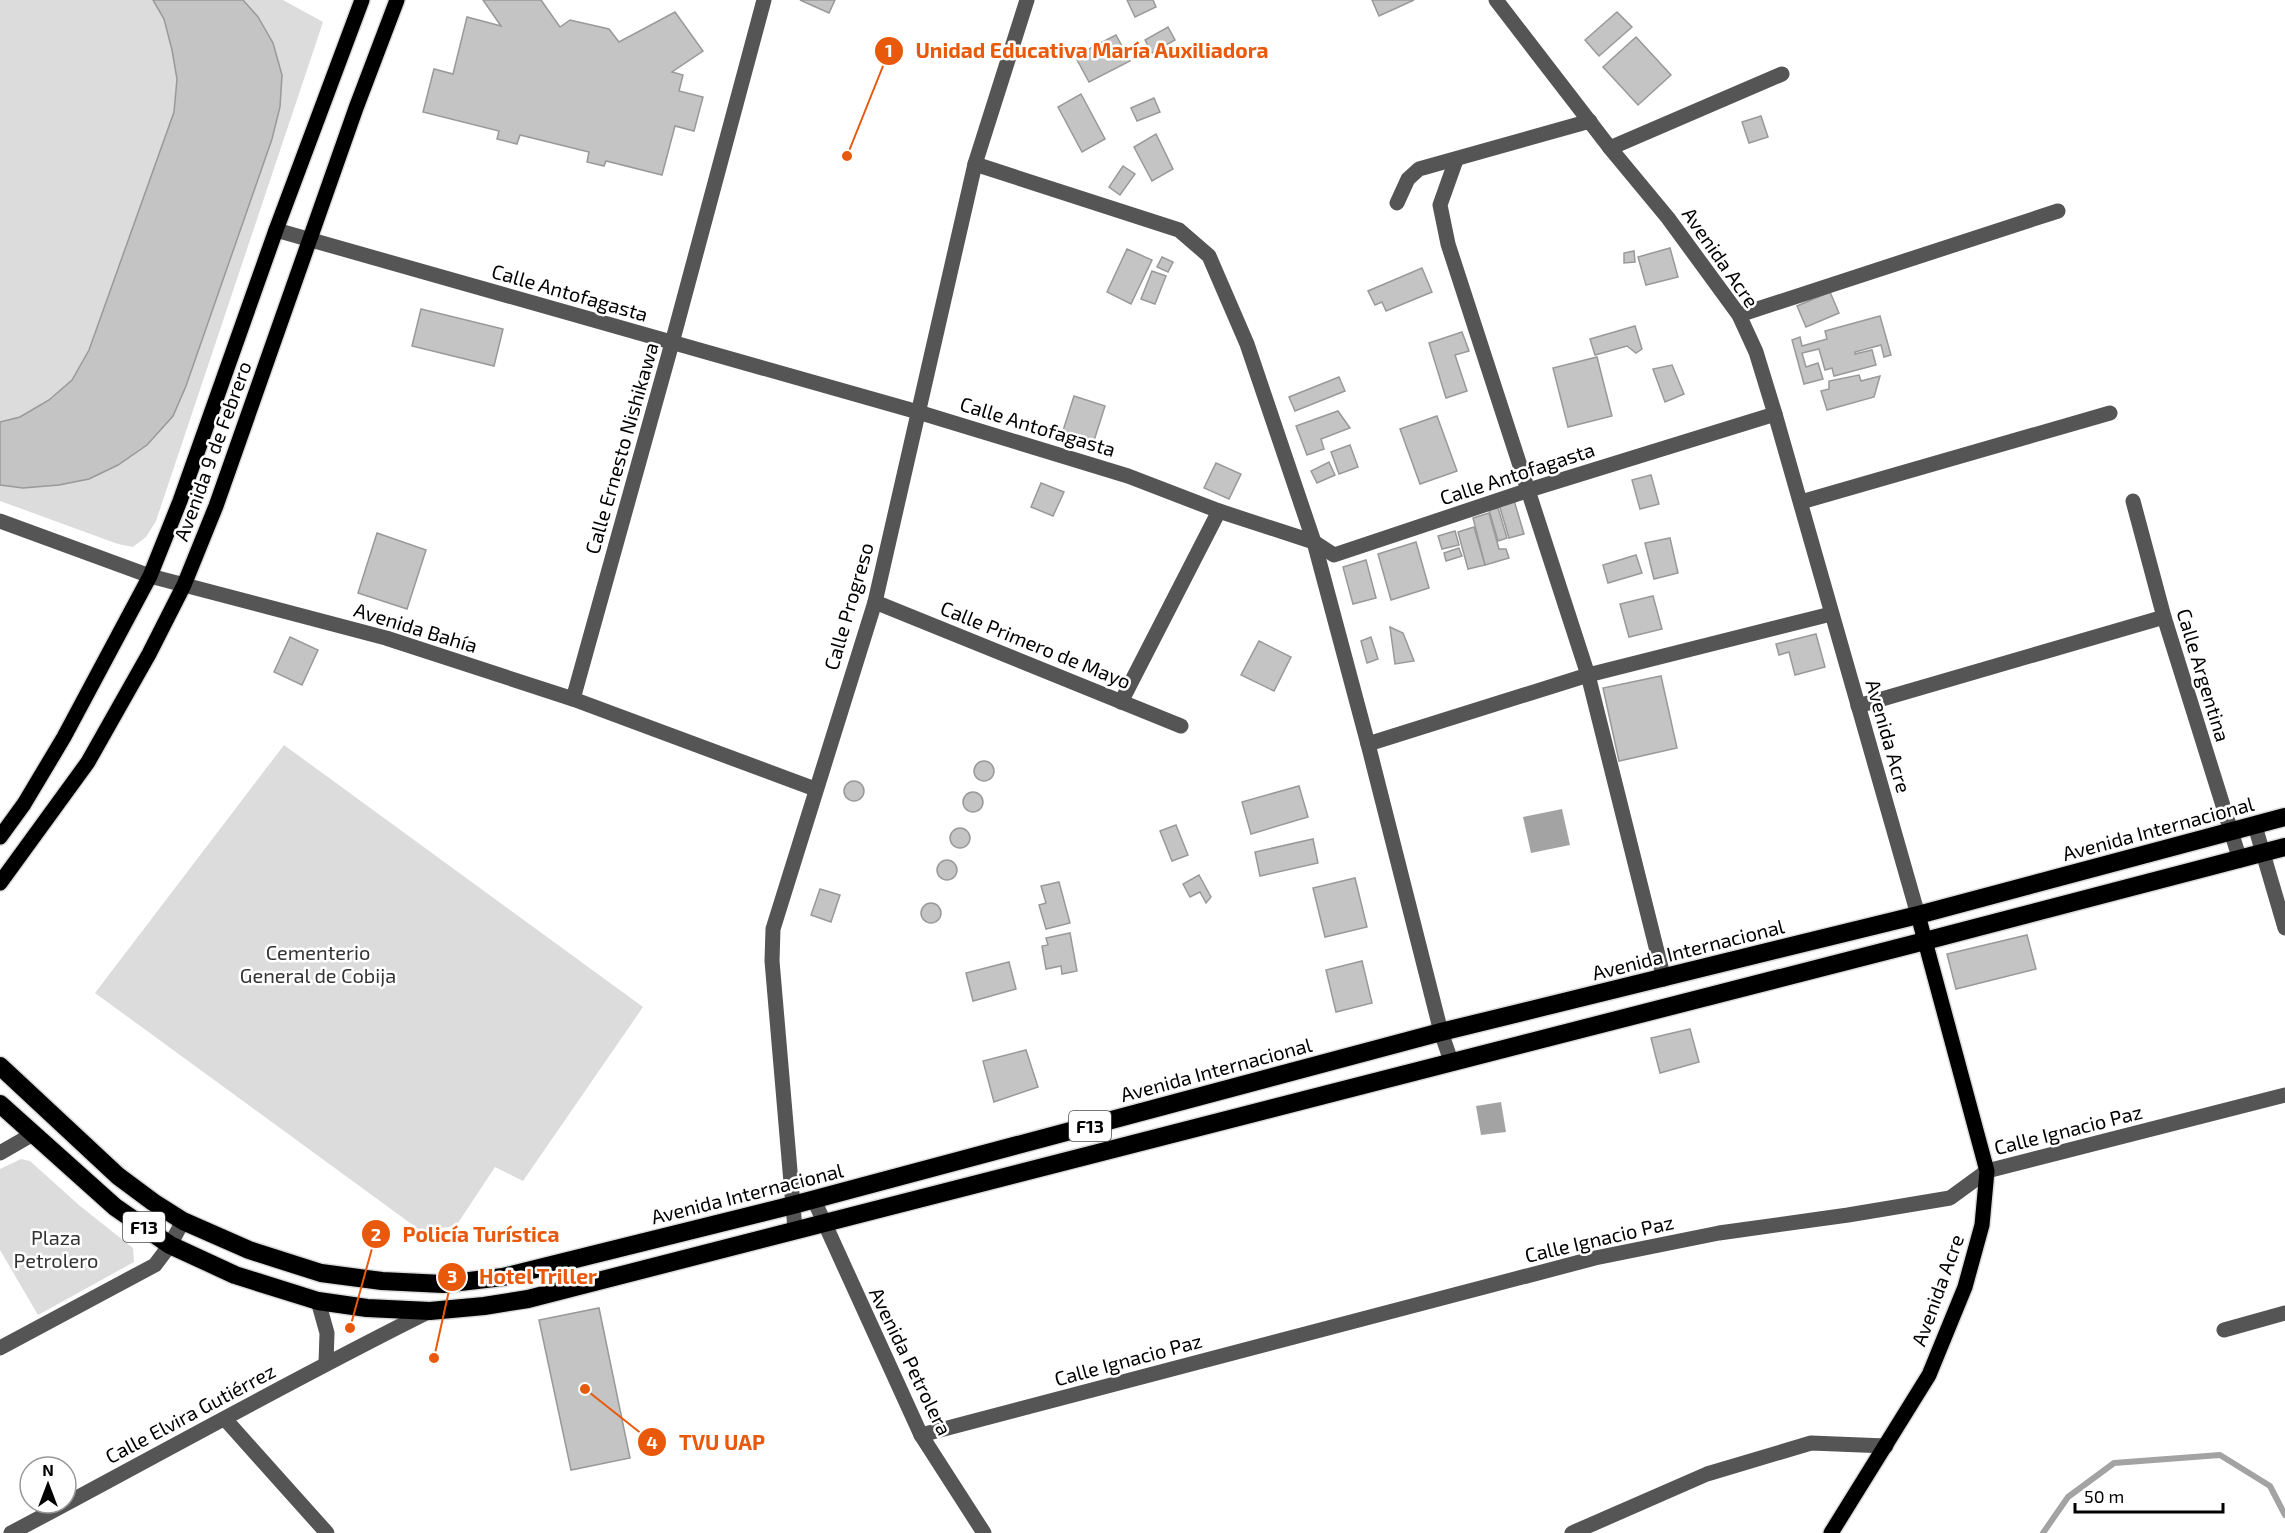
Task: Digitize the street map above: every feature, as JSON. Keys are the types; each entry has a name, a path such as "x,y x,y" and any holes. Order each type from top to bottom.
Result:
{"highway":[{"name":"Avenida Internacional","path":"0,1066 118,1176 183,1221 249,1250 321,1273 382,1281 442,1284 503,1277 813,1200 1441,1032 1918,915 2285,817"},
{"name":"F13","path":"0,1104 116,1207 170,1245 235,1275 318,1301 367,1308 430,1311 484,1306 528,1299 2285,847"}],"main road":[{"name":"Avenida 9 de Febrero","path":"0,837 24,804 64,736 150,576 180,501 276,230 362,0"},
{"name":"Avenida 9 de Febrero","path":"0,883 88,762 149,654 184,585 220,495 397,0"},
{"name":"Avenida Acre","path":"1831,1533 1929,1375 1965,1287 1982,1225 1987,1171 1918,915"}],"street":[{"name":"Calle Ernesto Nishikawa","path":"573,699 764,0"},
{"name":"Calle Progreso","path":"795,1230 772,961 772,929 875,602 975,164 1027,0"},
{"name":"Avenida Acre","path":"1497,0 1610,148 1668,218 1739,315 1756,352 1775,414 1918,915"},
{"path":"1610,148 1782,74"},
{"path":"1397,203 1408,179 1419,170 1590,121"},
{"path":"1456,160 1440,205 1448,244 1588,675 1664,979"},
{"path":"975,164 1179,230 1209,256 1247,344 1314,542 1441,1032 1451,1061"},
{"path":"1739,315 2058,211"},
{"name":"Calle Antofagasta","path":"276,230 918,412 1128,476 1219,511 1314,542 1334,555 1529,490 1775,414"},
{"path":"1801,502 2110,413"},
{"name":"Calle Argentina","path":"2133,501 2164,617 2240,860"},
{"path":"1121,702 1219,511"},
{"name":"Avenida Bahía","path":"0,521 150,576 386,638 573,699 815,789"},
{"name":"Calle Primero de Mayo","path":"875,602 1181,726"},
{"path":"1368,744 1588,675 1832,614"},
{"path":"1858,706 2164,617"},
{"path":"2255,826 2285,928"},
{"name":"Calle Ignacio Paz","path":"921,1436 1595,1258 1719,1233 1950,1198 1987,1171 2285,1095"},
{"path":"0,1153 33,1134"},
{"name":"Avenida Petrolera","path":"813,1200 921,1436 984,1533"},
{"path":"0,1348 155,1265 170,1245 183,1221"},
{"path":"318,1301 327,1333 326,1363"},
{"name":"Calle Elvira Gutiérrez","path":"11,1533 326,1363 430,1311"},
{"path":"2223,1330 2285,1313"},
{"path":"225,1419 327,1533"},
{"path":"1572,1533 1707,1474 1811,1443 1886,1446"}],"green space":[{"path":"0,0 283,0 323,22 156,521 146,537 133,547 118,544 0,501"},
{"name":"Cementerio General de Cobija","path":"284,745 643,1007 523,1181 495,1167 456,1226 421,1231 95,993"},
{"name":"Plaza Petrolero","path":"21,1159 30,1161 80,1206 133,1248 134,1262 38,1315 0,1250 0,1169"}],"shaded area":[{"path":"1562,809 1570,845 1531,853 1523,817"},
{"path":"1501,1102 1506,1132 1481,1135 1476,1106"}],"building":[{"path":"153,0 243,0 258,17 273,43 282,75 280,107 272,139 186,386 173,416 147,445 118,465 89,479 59,485 23,488 0,485 0,422 20,417 49,400 72,380 89,350 174,112 177,79 172,50 164,19"},
{"path":"483,0 541,0 560,27 570,20 609,29 619,42 675,12 703,51 672,72 683,75 679,91 703,97 694,131 675,126 662,175 606,161 604,166 587,162 589,152 520,135 517,144 497,139 499,131 423,112 434,69 453,74 467,17 501,26"},
{"path":"800,0 835,0 829,13"},
{"path":"1127,0 1153,0 1156,7 1135,17"},
{"path":"1372,0 1414,0 1379,16"},
{"path":"1617,12 1632,27 1599,56 1585,40"},
{"path":"1168,27 1175,40 1152,53 1145,40"},
{"path":"1116,35 1130,61 1089,82 1075,56"},
{"path":"1636,37 1671,75 1638,105 1603,67"},
{"path":"1081,94 1105,139 1082,152 1058,107"},
{"path":"1154,98 1160,112 1137,121 1131,108"},
{"path":"1761,116 1768,137 1749,143 1742,122"},
{"path":"1156,134 1173,169 1152,181 1134,147"},
{"path":"1123,166 1135,174 1120,195 1109,187"},
{"path":"1670,248 1678,277 1646,285 1638,257"},
{"path":"1127,249 1152,260 1131,304 1107,292"},
{"path":"1634,251 1635,262 1624,263 1624,253"},
{"path":"1162,257 1173,262 1168,272 1157,267"},
{"path":"1422,268 1432,292 1386,311 1382,302 1375,305 1368,291"},
{"path":"1152,271 1166,276 1155,304 1141,299"},
{"path":"1830,292 1839,313 1806,327 1797,306"},
{"path":"421,309 503,329 494,366 412,346"},
{"path":"1880,316 1891,355 1884,357 1881,345 1855,352 1855,354 1872,350 1876,365 1834,376 1832,368 1825,370 1819,349 1802,353 1806,367 1818,363 1823,379 1804,384 1792,340 1800,337 1802,346 1827,339 1825,331"},
{"path":"1635,326 1642,349 1636,353 1627,346 1595,355 1590,339"},
{"path":"1462,332 1469,351 1455,355 1467,391 1446,398 1429,343"},
{"path":"1597,357 1612,416 1568,427 1553,368"},
{"path":"1672,365 1684,394 1665,402 1653,369"},
{"path":"1859,375 1861,381 1880,376 1874,397 1827,410 1821,391 1829,389 1829,381"},
{"path":"1339,377 1345,391 1295,411 1289,397"},
{"path":"1074,396 1105,406 1092,447 1061,437"},
{"path":"1338,411 1350,428 1321,439 1324,449 1307,455 1296,426"},
{"path":"1437,416 1457,471 1420,484 1400,429"},
{"path":"1350,445 1358,467 1339,474 1331,452"},
{"path":"1329,462 1335,475 1317,483 1311,471"},
{"path":"1216,463 1241,474 1229,499 1204,488"},
{"path":"1651,475 1659,504 1640,509 1632,480"},
{"path":"1041,483 1064,492 1053,516 1031,507"},
{"path":"1513,497 1524,534 1509,538 1498,501"},
{"path":"1498,508 1507,538 1498,541 1489,510"},
{"path":"1489,513 1499,549 1506,549 1509,558 1485,565 1473,518"},
{"path":"1474,527 1485,565 1468,569 1458,532"},
{"path":"1455,531 1459,545 1442,549 1438,536"},
{"path":"377,533 426,550 407,609 358,593"},
{"path":"1670,538 1678,573 1654,579 1645,543"},
{"path":"1416,542 1429,588 1391,600 1378,554"},
{"path":"1459,548 1462,556 1446,561 1444,553"},
{"path":"1636,555 1642,573 1608,583 1603,565"},
{"path":"1366,560 1376,598 1353,604 1343,567"},
{"path":"1653,596 1662,629 1629,637 1620,604"},
{"path":"1390,627 1403,633 1414,661 1395,664"},
{"path":"1816,634 1825,667 1795,675 1789,652 1779,655 1776,644"},
{"path":"290,637 318,650 302,685 274,672"},
{"path":"1371,637 1378,659 1367,663 1361,641"},
{"path":"1259,641 1291,657 1274,691 1241,675"},
{"path":"1661,676 1677,748 1619,761 1603,688"},
{"path":"984,761 991,764 994,771 991,778 984,781 977,778 974,771 977,764"},
{"path":"854,781 861,784 864,791 861,798 854,801 847,798 844,791 847,784"},
{"path":"1299,786 1308,817 1251,834 1242,802"},
{"path":"973,792 980,795 983,802 980,809 973,812 966,809 963,802 966,795"},
{"path":"1176,825 1188,855 1172,861 1160,831"},
{"path":"960,828 967,831 970,838 967,845 960,848 953,845 950,838 953,831"},
{"path":"1313,839 1318,863 1260,876 1255,852"},
{"path":"947,860 954,863 957,870 954,877 947,880 940,877 937,870 940,863"},
{"path":"1199,875 1211,897 1206,903 1200,892 1190,897 1183,884"},
{"path":"1355,878 1367,927 1325,937 1313,888"},
{"path":"1059,882 1070,923 1046,929 1039,905 1046,903 1041,886"},
{"path":"820,889 840,895 831,922 811,915"},
{"path":"931,903 938,906 941,913 938,920 931,923 924,920 921,913 924,906"},
{"path":"1070,933 1077,971 1062,974 1061,966 1046,969 1042,946 1048,945 1046,938"},
{"path":"2027,935 2036,969 1956,989 1947,954"},
{"path":"1362,961 1372,1003 1336,1012 1326,970"},
{"path":"1009,962 1016,989 973,1001 966,973"},
{"path":"1690,1029 1699,1062 1660,1073 1651,1038"},
{"path":"1026,1050 1038,1087 994,1102 983,1061"},
{"path":"599,1308 630,1458 571,1470 539,1320"}],"waterway":[{"path":"2043,1533 2068,1497 2114,1463 2220,1455 2270,1486 2285,1515"}],"place":[{"name":"Unidad Educativa María Auxiliadora","path":"847,156"},
{"name":"Policía Turística","path":"350,1328"},
{"name":"Hotel Triller","path":"434,1358"},
{"name":"TVU UAP","path":"585,1389"}]}
